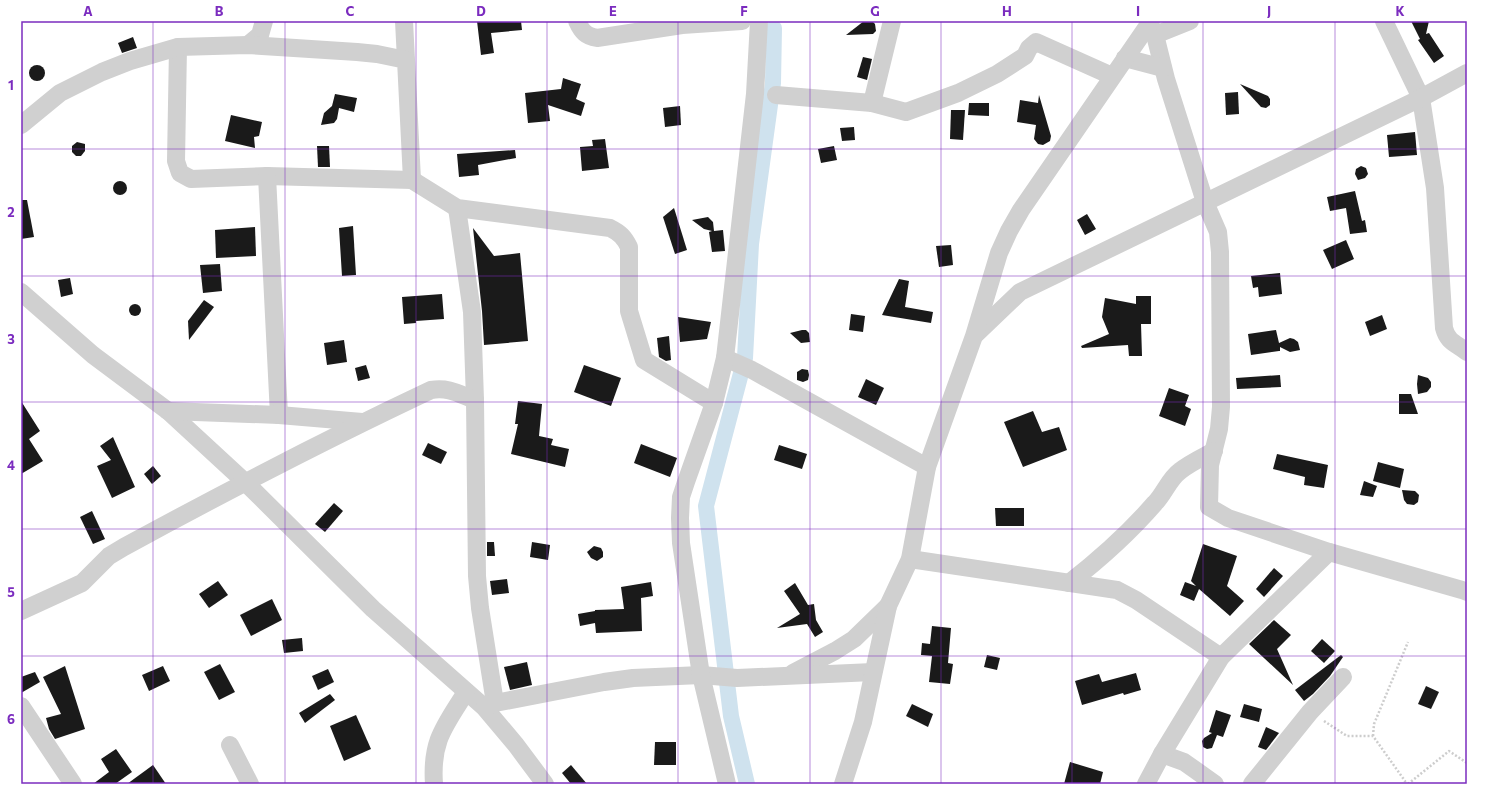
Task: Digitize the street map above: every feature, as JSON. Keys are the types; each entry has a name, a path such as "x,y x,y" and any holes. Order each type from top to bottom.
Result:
{"street":[{"path":"248,45 260,35 264,21"},
{"path":"404,21 412,180"},
{"path":"577,21 582,32 588,36 597,38 682,23 742,21"},
{"path":"727,784 700,675 681,543 680,518 681,497 714,404 725,358 755,94 760,21"},
{"path":"872,103 892,21"},
{"path":"843,784 863,722 888,606 910,559 927,467 974,336 999,252 1021,210 1125,58 1151,27 1190,21"},
{"path":"1384,21 1422,98 1435,188 1444,328 1446,336 1450,342 1456,344 1467,352"},
{"path":"1151,27 1205,202 1218,232 1220,252 1221,407 1219,429 1210,465 1209,507 1228,518 1329,552 1467,592"},
{"path":"776,95 872,103 906,112 958,93 997,74 1025,56 1029,48 1036,42 1112,76"},
{"path":"21,125 60,93 102,72 130,61 178,47 248,45 357,52 378,54 406,60"},
{"path":"178,47 176,161 180,173 191,179 267,176 412,180 457,208 610,228 619,232 629,247 629,311 644,360 714,404"},
{"path":"1125,58 1163,68"},
{"path":"974,336 1020,292 1422,98 1467,73"},
{"path":"267,176 279,414"},
{"path":"457,208 472,312 475,400 477,576 489,705"},
{"path":"21,292 94,355 168,411 245,482 372,609 466,692 489,705 545,784"},
{"path":"725,358 752,370 927,467"},
{"path":"21,611 82,584 109,556 124,547 245,482 362,422 431,390 441,388 451,390 475,400"},
{"path":"168,411 279,414 362,422"},
{"path":"1069,583 1098,561 1156,503 1179,472 1214,451"},
{"path":"1146,784 1162,754 1221,657 1329,552"},
{"path":"910,559 1117,590 1136,600 1221,657"},
{"path":"789,675 835,651 854,639 888,606"},
{"path":"489,705 626,679 700,675 737,678 873,672"},
{"path":"1252,784 1310,712 1343,677"},
{"path":"434,784 433,766 437,743 442,731 466,692"},
{"path":"21,706 73,784"},
{"path":"230,745 250,784"},
{"path":"1162,754 1184,762 1215,784"}],"path":[{"path":"1405,784 1373,736 1374,724 1408,642"},
{"path":"1310,712 1348,736 1373,736"},
{"path":"1408,784 1448,751 1467,763"}],"building":[{"path":"477,21 521,21 522,30 491,33 494,53 481,55"},
{"path":"864,21 872,21 875,24 876,31 873,34 846,35"},
{"path":"1411,21 1429,21 1426,34 1429,33 1444,56 1434,63 1418,40 1420,39"},
{"path":"133,37 137,48 122,53 118,43"},
{"path":"863,57 872,59 867,80 857,77"},
{"path":"37,65 43,67 45,73 43,79 37,81 31,79 29,73 31,67"},
{"path":"563,78 581,84 576,99 585,103 581,116 548,105 550,121 528,123 525,93 561,89"},
{"path":"1240,84 1268,96 1270,99 1270,105 1266,108 1261,107"},
{"path":"1238,92 1239,114 1226,115 1225,93"},
{"path":"335,94 357,98 354,112 339,108 337,119 334,123 321,125 324,113 332,106"},
{"path":"1039,95 1051,136 1050,141 1043,145 1038,144 1034,139 1036,125 1017,122 1020,100 1038,103"},
{"path":"969,103 989,103 989,116 968,115"},
{"path":"680,106 681,125 665,127 663,108"},
{"path":"951,110 965,110 963,140 950,139"},
{"path":"231,115 262,122 259,136 254,137 255,148 225,141"},
{"path":"854,127 855,140 842,141 840,128"},
{"path":"1415,132 1417,155 1389,157 1387,135"},
{"path":"605,139 609,168 582,171 580,147 593,146 592,140"},
{"path":"77,142 85,144 85,151 81,156 76,156 72,152 72,146"},
{"path":"317,146 329,146 330,167 318,167"},
{"path":"834,146 837,160 821,163 818,149"},
{"path":"515,150 516,158 478,165 479,175 459,177 457,154"},
{"path":"1361,166 1366,168 1368,174 1365,178 1358,180 1355,174 1356,169"},
{"path":"117,181 123,181 127,185 127,191 123,195 117,195 113,191 113,185"},
{"path":"1355,191 1362,221 1365,220 1367,232 1350,234 1346,208 1330,211 1327,197"},
{"path":"21,200 27,200 34,237 21,239"},
{"path":"674,208 687,250 675,254 663,217"},
{"path":"1087,214 1096,229 1085,235 1077,220"},
{"path":"708,217 713,222 714,231 723,230 725,251 712,252 709,232 712,231 704,229 692,220"},
{"path":"353,226 356,275 342,276 339,228"},
{"path":"255,227 256,256 216,258 215,230"},
{"path":"473,228 494,256 520,253 528,341 484,345"},
{"path":"1346,240 1354,259 1332,269 1323,250"},
{"path":"951,245 953,265 939,267 936,246"},
{"path":"220,264 222,291 203,293 200,265"},
{"path":"1280,273 1282,294 1259,297 1258,287 1253,288 1251,276"},
{"path":"70,278 73,294 61,297 58,280"},
{"path":"899,279 909,281 905,307 933,312 931,323 882,315"},
{"path":"442,294 444,319 416,321 416,323 404,324 402,297"},
{"path":"1136,296 1151,296 1151,324 1141,324 1142,356 1129,356 1128,345 1082,348 1081,346 1109,334 1102,317 1105,298 1136,304"},
{"path":"204,300 214,307 189,340 188,321"},
{"path":"133,304 137,304 141,310 137,316 133,316 129,312 129,308"},
{"path":"851,314 865,316 863,332 849,330"},
{"path":"1382,315 1387,329 1370,336 1365,322"},
{"path":"678,317 711,322 707,339 680,342"},
{"path":"806,330 809,333 810,342 801,343 790,333"},
{"path":"1276,330 1279,343 1290,338 1294,339 1298,342 1300,350 1290,352 1280,347 1280,351 1251,355 1248,334"},
{"path":"669,336 671,360 666,361 659,357 657,338"},
{"path":"344,340 347,362 327,365 324,343"},
{"path":"366,365 370,378 358,381 355,368"},
{"path":"584,365 621,378 611,406 574,392"},
{"path":"802,369 808,370 809,375 808,380 803,382 797,380 797,372"},
{"path":"1280,375 1281,387 1237,389 1236,378"},
{"path":"1418,375 1428,378 1431,382 1431,387 1427,392 1418,394"},
{"path":"866,379 884,388 876,405 858,397"},
{"path":"1169,388 1189,395 1185,406 1191,409 1185,426 1159,416"},
{"path":"1399,394 1411,394 1418,414 1399,414"},
{"path":"21,401 40,431 29,439 43,461 21,474"},
{"path":"518,401 542,404 539,436 553,439 551,445 569,449 565,467 511,454 518,424 515,424"},
{"path":"1033,411 1042,432 1059,427 1067,450 1023,467 1004,422"},
{"path":"113,437 135,487 112,498 97,466 111,460 100,446"},
{"path":"428,443 447,452 441,464 422,455"},
{"path":"641,444 677,458 670,477 634,463"},
{"path":"779,445 807,454 802,469 774,460"},
{"path":"1277,454 1328,465 1324,488 1304,485 1305,477 1273,469"},
{"path":"1378,462 1404,469 1400,488 1373,481"},
{"path":"153,466 161,476 152,484 144,474"},
{"path":"1364,481 1377,486 1373,497 1360,495"},
{"path":"1402,490 1415,491 1419,495 1418,502 1414,505 1407,504 1404,500"},
{"path":"334,503 343,511 325,532 315,524"},
{"path":"995,508 1024,508 1024,526 996,526"},
{"path":"92,511 105,539 93,544 80,517"},
{"path":"487,542 494,542 495,556 487,556"},
{"path":"532,542 550,545 548,560 530,557"},
{"path":"1203,544 1237,556 1227,586 1244,601 1230,616 1199,589 1194,601 1180,595 1185,582 1196,586 1191,581"},
{"path":"594,546 601,548 603,552 603,557 597,561 591,558 587,552"},
{"path":"1274,568 1283,576 1264,597 1256,589"},
{"path":"507,579 509,593 492,595 490,581"},
{"path":"218,581 228,595 209,608 199,594"},
{"path":"651,582 653,596 641,598 642,631 596,633 595,623 580,626 578,614 595,610 624,609 621,587"},
{"path":"795,583 808,605 814,604 816,620 823,632 815,637 807,624 777,628 800,614 784,591"},
{"path":"272,599 282,620 251,636 240,615"},
{"path":"1274,620 1291,635 1277,649 1293,685 1249,644"},
{"path":"932,626 951,628 948,663 953,664 950,684 929,682 932,656 921,655 922,643 930,644"},
{"path":"302,638 303,651 284,653 282,640"},
{"path":"1322,639 1335,651 1324,663 1311,651"},
{"path":"987,655 1000,658 997,670 984,667"},
{"path":"1341,655 1343,657 1330,676 1304,701 1295,690"},
{"path":"527,662 532,685 510,690 504,667"},
{"path":"220,664 235,692 219,700 204,672"},
{"path":"65,666 85,729 55,739 49,729 46,718 61,714 43,677"},
{"path":"163,666 170,681 149,691 142,675"},
{"path":"328,669 334,682 318,690 312,676"},
{"path":"35,672 40,682 21,693 21,677"},
{"path":"1136,673 1141,690 1124,695 1123,693 1082,705 1075,681 1099,674 1102,682"},
{"path":"1426,686 1439,692 1431,709 1418,704"},
{"path":"330,694 335,700 305,723 299,713"},
{"path":"912,704 933,714 928,727 906,716"},
{"path":"1244,704 1262,709 1259,722 1240,717"},
{"path":"1216,710 1231,715 1223,737 1217,735 1212,748 1207,749 1203,747 1202,741 1212,733 1209,732"},
{"path":"356,715 371,749 344,761 330,726"},
{"path":"1266,727 1279,733 1266,750 1258,747"},
{"path":"655,742 676,742 676,765 654,765"},
{"path":"116,749 132,772 115,784 93,784 109,772 101,759"},
{"path":"1070,762 1103,772 1100,784 1064,784"},
{"path":"153,765 166,784 127,784"},
{"path":"571,765 587,784 571,784 562,773"}],"waterway":[{"path":"747,784 731,716 706,506 745,358 751,244 773,83 774,28"}]}
